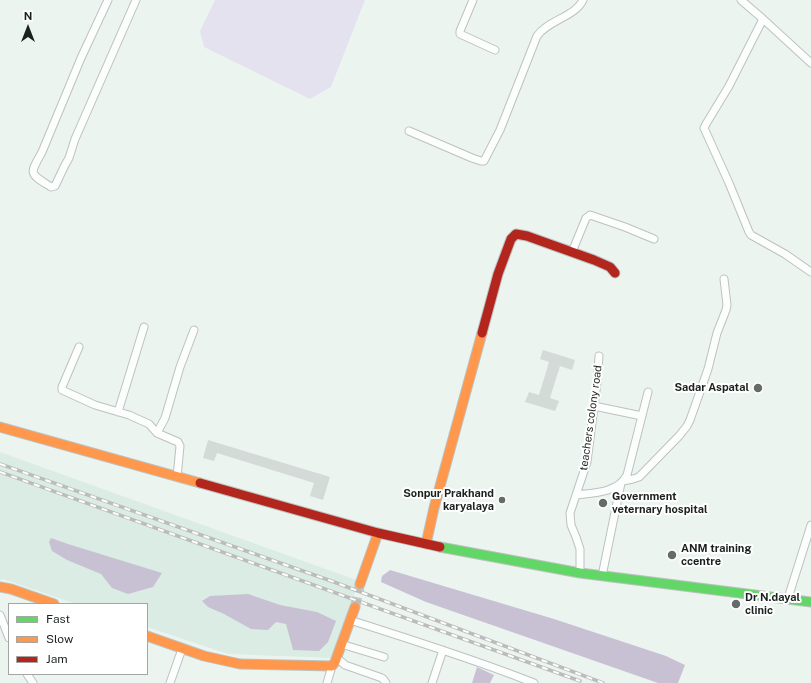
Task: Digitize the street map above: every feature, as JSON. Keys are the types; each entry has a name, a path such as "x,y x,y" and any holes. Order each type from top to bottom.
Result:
{"main road":[{"path":"426,544 434,508 458,425 498,274 513,236 519,234 572,252 610,267 615,273"},
{"path":"0,427 378,533 426,544 580,573 811,602"},
{"path":"360,584 378,533"},
{"path":"0,587 11,589 51,603"},
{"path":"148,636 182,649 240,664 326,666 334,662 355,607"}],"street":[{"path":"108,0 81,58 42,152 34,166 33,171 36,178 51,187 56,186 69,158 75,139 136,0"},
{"path":"473,0 460,34 495,50"},
{"path":"410,131 448,148 484,161 500,130 537,36 544,28 558,21 578,7 583,0"},
{"path":"741,0 811,63"},
{"path":"763,19 729,86 704,128 730,183 751,235 785,254 811,272"},
{"path":"572,252 586,218 590,215 654,239"},
{"path":"576,495 611,489 622,482 639,477 679,436 688,423 708,369 726,310 724,279"},
{"path":"118,412 144,326"},
{"path":"157,433 165,418 180,367 194,330"},
{"path":"79,347 62,390 94,405 129,415 149,424 157,433 176,440 179,444 177,477"},
{"name":"teachers colony road","path":"580,573 580,549 571,525 570,514 585,472 587,462 599,356"},
{"path":"602,576 622,482 627,475 648,392"},
{"path":"594,406 642,416"},
{"path":"788,598 811,525"},
{"path":"0,615 8,635"},
{"path":"350,620 443,650 534,683"},
{"path":"341,644 384,657"},
{"path":"170,683 182,649"},
{"path":"432,683 443,650"},
{"path":"327,683 334,662 382,678 386,683"}],"shaded area":[{"path":"215,0 365,0 331,87 310,99 204,47 200,31"},
{"path":"0,452 359,581 332,658 228,654 148,627 148,603 73,603 3,579 0,580"},
{"path":"51,538 162,573 153,587 128,594 112,588 101,574 67,560 52,551 49,542"},
{"path":"390,570 554,619 666,656 685,665 678,683 658,683 426,602 381,582 382,576"},
{"path":"248,594 280,605 317,612 336,621 328,642 319,651 293,650 286,624 276,622 268,630 251,629 208,607 202,601 210,596"},
{"path":"477,667 494,675 490,683 472,683"}],"building":[{"path":"543,350 575,360 572,370 560,366 550,398 559,401 555,411 525,402 529,392 539,395 549,362 540,359"},
{"path":"208,440 330,477 323,500 310,496 314,483 217,453 214,461 203,458"}],"tunnel":[{"path":"355,607 360,584"}],"railway":[{"path":"0,464 334,582 603,683"},
{"path":"0,472 580,681"}],"traffic: fast":[{"path":"440,547 580,573 811,602"}],"traffic: slow":[{"path":"426,544 434,508 482,333"},
{"path":"0,427 200,483"},
{"path":"360,584 378,533"},
{"path":"0,587 11,589 51,603"},
{"path":"148,636 204,656 240,664 332,666 335,662 355,607"}],"traffic: jam":[{"path":"482,333 498,274 511,239 516,234 527,236 594,260 610,267 615,273"},
{"path":"200,483 378,533 440,547"}],"place":[{"name":"Sadar Aspatal","path":"758,388"},
{"name":"Sonpur Prakhand karyalaya","path":"502,500"},
{"name":"Government veternary hospital","path":"603,503"},
{"name":"ANM training ccentre","path":"672,555"},
{"name":"Dr N.dayal clinic","path":"736,604"}]}
